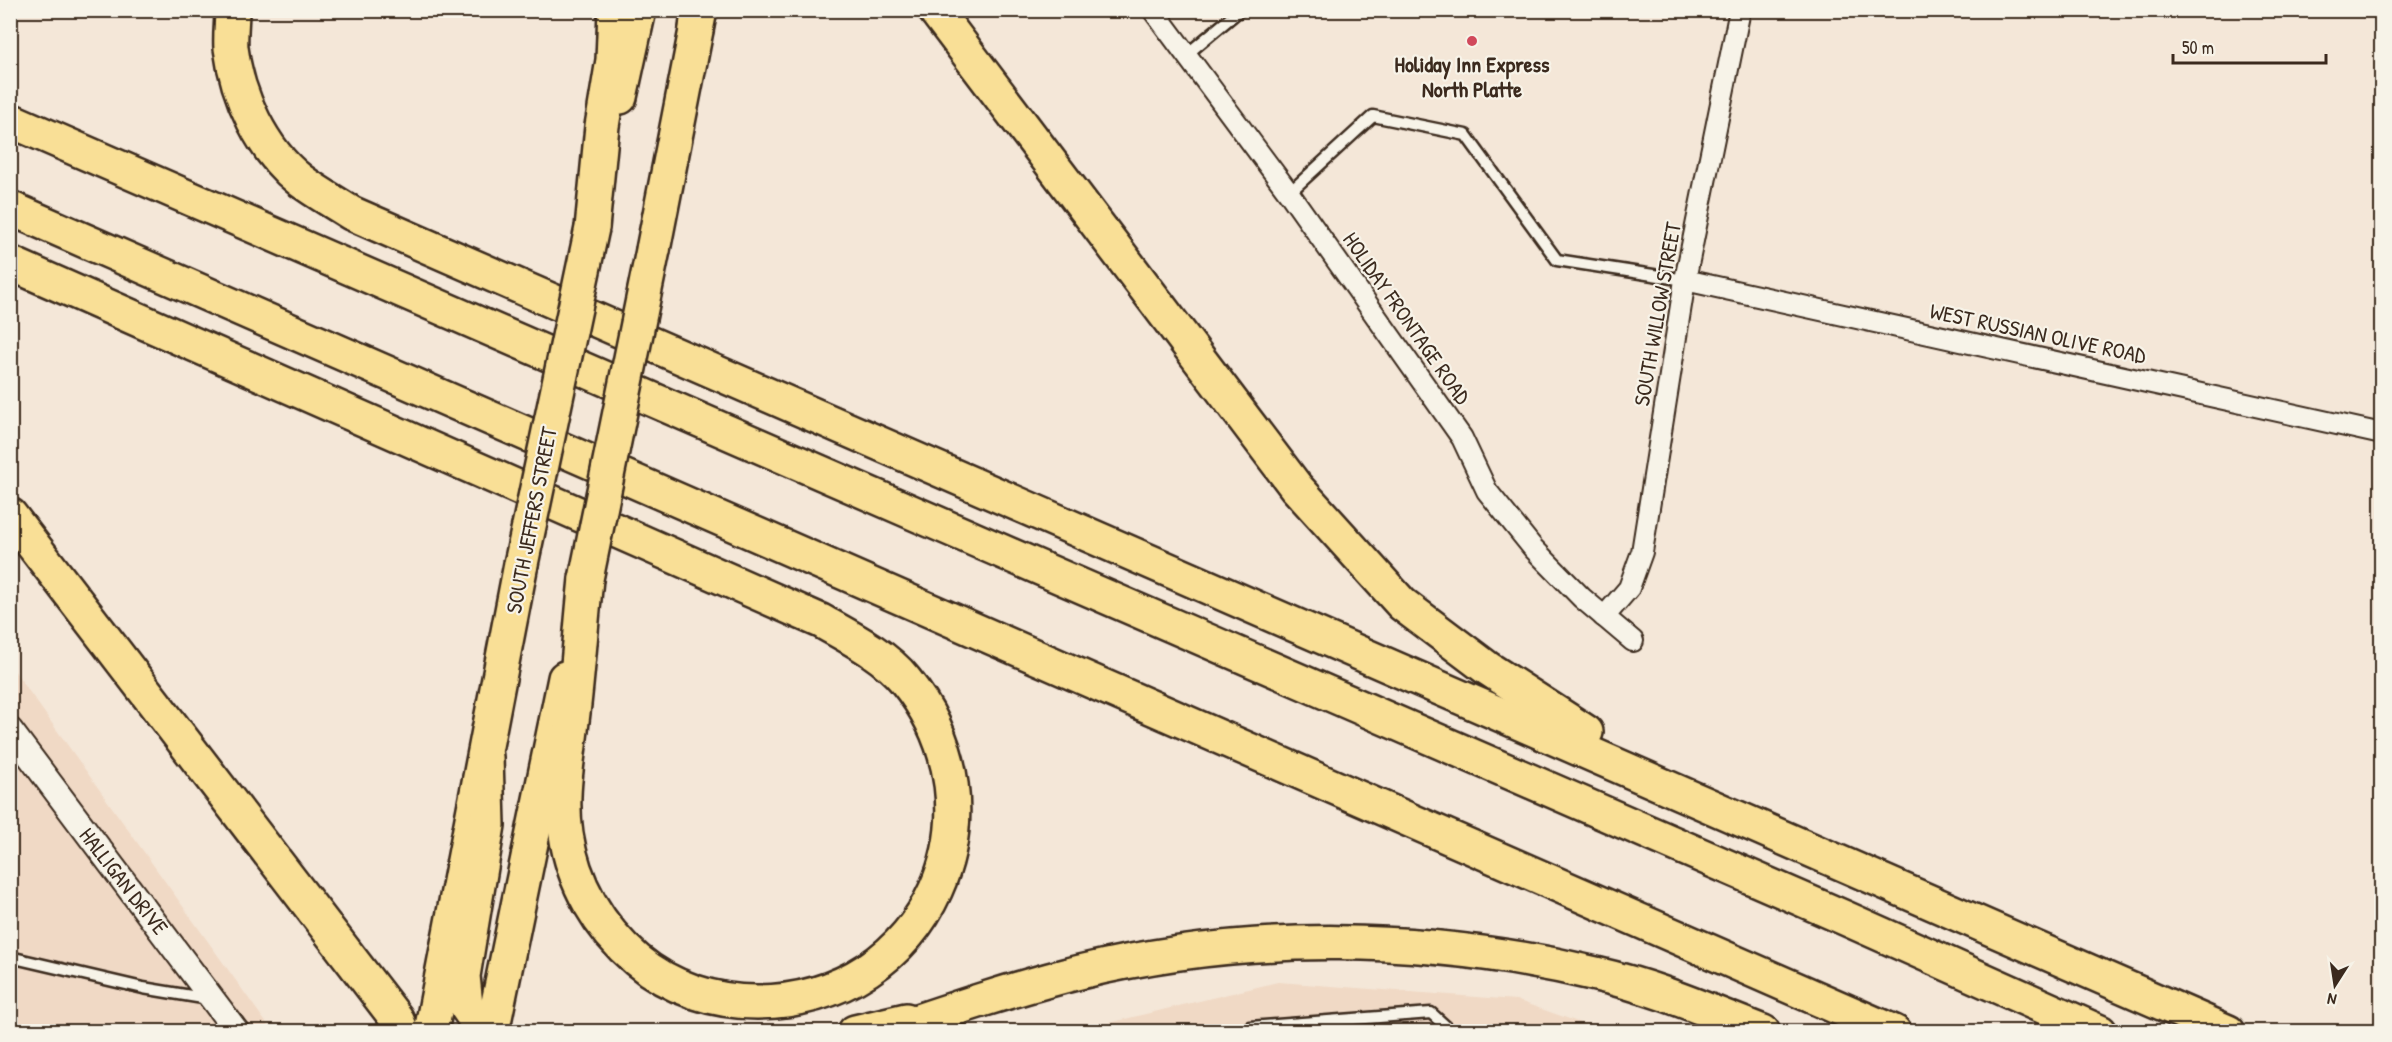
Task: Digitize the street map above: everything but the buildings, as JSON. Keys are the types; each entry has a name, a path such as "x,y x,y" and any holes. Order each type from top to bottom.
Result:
{"highway":[{"path":"232,10 231,47 239,80 255,122 270,150 300,180 351,213 2228,1032"},
{"path":"592,228 602,126 613,60 615,10"},
{"name":"SOUTH JEFFERS STREET","path":"431,1032 486,757 521,564 639,10"},
{"path":"935,10 1296,487 1402,604 1487,668 1556,714 1619,752 1759,826"},
{"path":"492,1032 653,250 698,17"},
{"path":"10,120 1845,918 2100,1032"},
{"path":"10,208 1317,777 1894,1032"},
{"path":"10,263 777,600 821,621 866,647 903,678 920,702 940,740 953,802 953,836 945,866 932,897 915,924 871,969 844,985 816,996 779,1002 740,1002 708,997 652,974 613,938 594,912 575,873 566,835 563,782 572,723 586,579"},
{"path":"10,515 396,1018 402,1032"},
{"path":"484,1032 466,1006 463,976 488,825 486,757"},
{"path":"855,1032 952,1009 1081,972 1202,951 1264,944 1328,941 1453,949 1598,974 1673,997 1763,1032"},
{"path":"885,1032 952,1009"}],"street":[{"name":"HOLIDAY FRONTAGE ROAD","path":"1153,10 1289,194 1462,438 1487,491 1533,548 1604,617 1633,640"},
{"name":"SOUTH WILLOW STREET","path":"1604,617 1629,588 1642,552 1685,280 1740,10"},
{"name":"WEST RUSSIAN OLIVE ROAD","path":"1685,280 2382,434"},
{"name":"HALLIGAN DRIVE","path":"10,730 216,1000 237,1032"}],"lane":[{"path":"1186,55 1240,10"},
{"path":"1289,194 1373,116 1466,135 1557,260 1685,280"},
{"path":"10,957 143,988 216,1000"},
{"path":"1247,1032 1250,1027 1431,1013 1452,1032"}],"shaded area":[{"path":"11,666 272,1031 11,1031"},
{"path":"1278,982 1516,1000 1603,1031 1071,1032"}],"place":[{"name":"Holiday Inn Express North Platte","path":"1472,41"}]}
